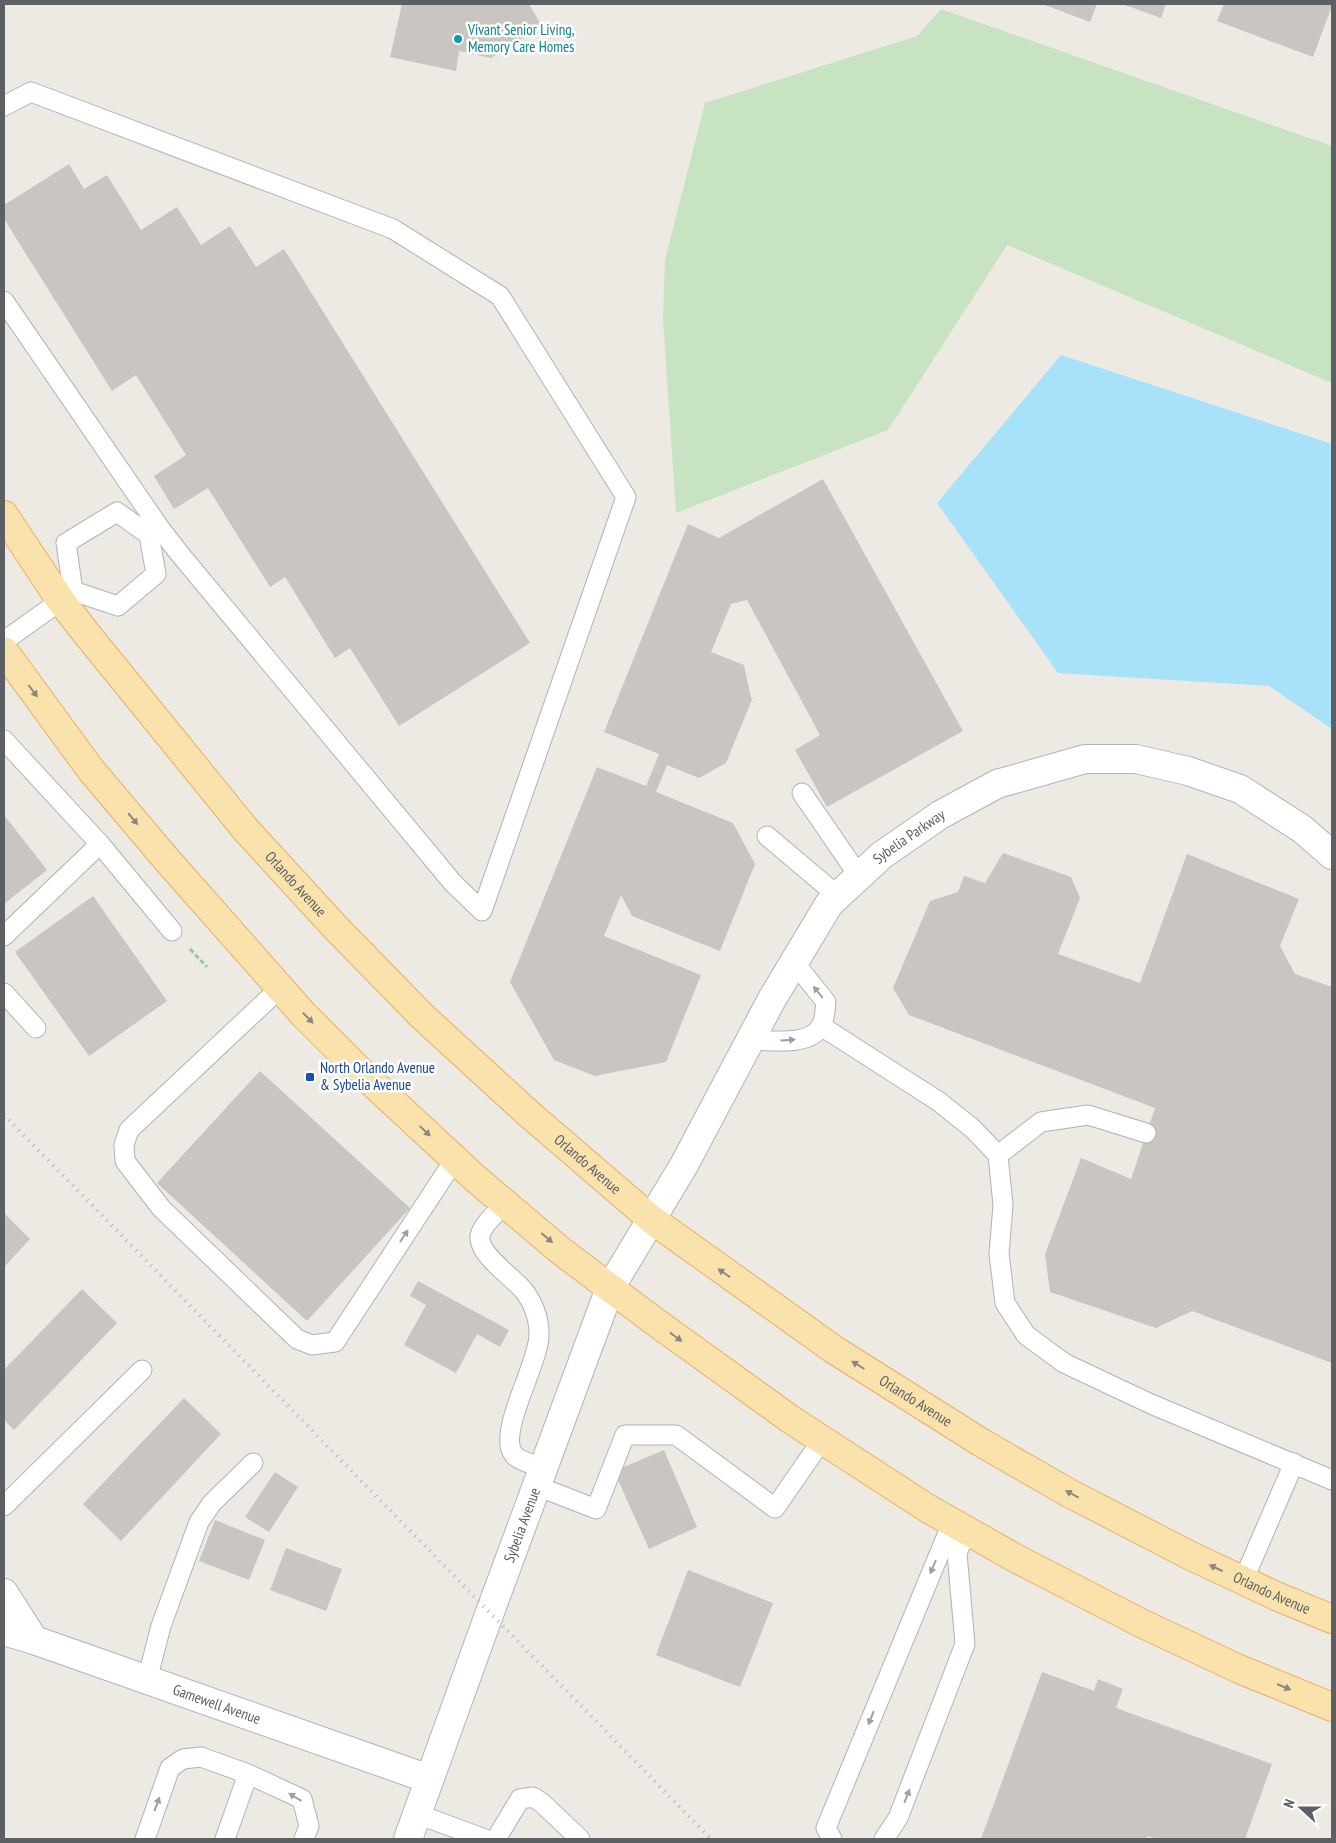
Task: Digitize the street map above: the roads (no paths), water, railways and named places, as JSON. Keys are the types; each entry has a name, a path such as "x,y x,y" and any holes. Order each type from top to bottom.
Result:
{"main road":[{"name":"Orlando Avenue","path":"4,515 246,830 336,928 423,1017 528,1114 651,1219 833,1349 982,1443 1069,1493 1189,1555 1243,1581 1332,1619"},
{"path":"4,651 91,770 167,860 280,988 366,1076 454,1159 561,1251 790,1419 960,1526 1017,1559 1143,1624 1239,1669 1332,1707"}],"street":[{"name":"Sybelia Parkway","path":"651,1219 684,1165 750,1040 829,904 882,855 940,815 997,784 1085,759 1136,759 1188,770 1240,789 1302,829 1332,855"},
{"name":"Sybelia Avenue","path":"408,1839 610,1288 651,1219"},
{"path":"4,1592 34,1640"},
{"name":"Gamewell Avenue","path":"4,1631 430,1779"}],"lane":[{"path":"4,106 31,92 393,229 434,254 500,296 626,497 482,911 453,882 154,531 4,301"},
{"path":"67,596 66,544 117,512 154,531"},
{"path":"4,641 67,596 118,606 156,574 154,531"},
{"path":"4,740 100,844 172,931"},
{"path":"802,793 859,876"},
{"path":"767,836 838,896"},
{"path":"4,936 100,844"},
{"path":"750,1040 790,1041 809,1038 821,1026 826,1002 794,962"},
{"path":"280,988 129,1130 124,1145 125,1161 161,1208 297,1339 312,1345 335,1342 454,1159"},
{"path":"4,993 36,1028"},
{"path":"821,1026 938,1101 972,1128 998,1155 1003,1204 999,1254 1005,1303 1026,1335 1064,1362 1142,1400 1332,1480"},
{"path":"998,1155 1041,1122 1088,1115 1146,1133"},
{"path":"505,1204 484,1228 480,1237 483,1251 525,1292 539,1321 540,1343 511,1421 510,1447 516,1456 540,1477 596,1509 625,1435 676,1435 774,1508 822,1440"},
{"path":"4,1506 142,1370"},
{"path":"147,1680 161,1626 199,1522 212,1503 253,1462"},
{"path":"1243,1581 1294,1463"},
{"path":"832,1839 826,1828 960,1526"},
{"path":"884,1839 898,1818 965,1644 957,1554 960,1526"},
{"path":"145,1839 170,1768 184,1760 201,1757 248,1774 302,1799 309,1826 304,1839"},
{"path":"226,1839 248,1774"},
{"path":"496,1839 520,1799 534,1797 580,1839"},
{"path":"417,1814 485,1839"}],"water":[{"path":"1061,355 1332,444 1332,729 1269,686 1058,673 937,503"}],"railway":[{"path":"4,1115 711,1839"}],"place":[{"name":"Vivant Senior Living, Memory Care Homes","path":"458,39"},
{"name":"North Orlando Avenue & Sybelia Avenue","path":"310,1077"}]}
